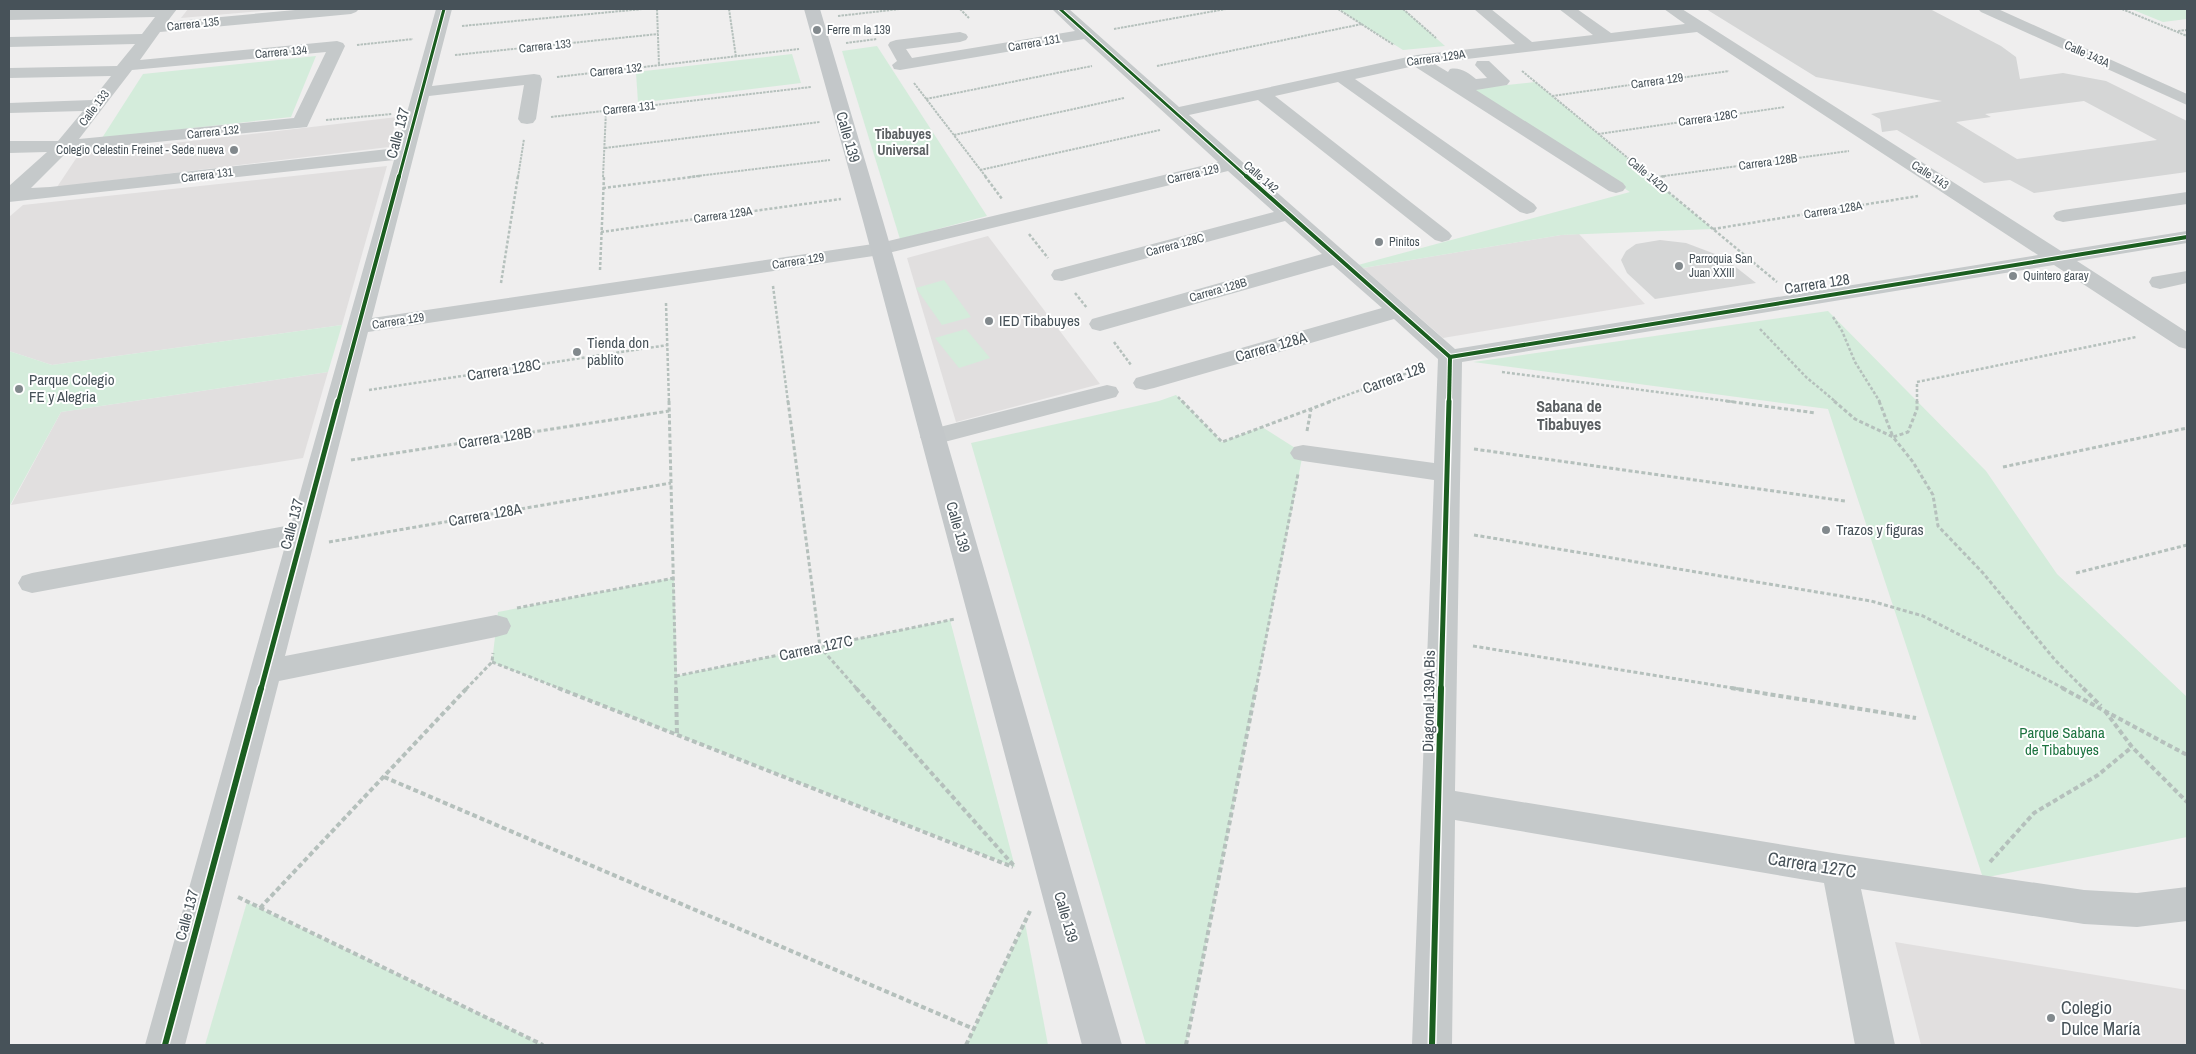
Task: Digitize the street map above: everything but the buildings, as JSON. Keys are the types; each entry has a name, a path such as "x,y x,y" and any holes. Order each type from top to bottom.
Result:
{"main road":[{"name":"Calle 139","path":"812,9 1102,1045"}],"street":[{"name":"Carrera 135","path":"9,42 150,34 351,9"},
{"name":"Calle 137","path":"165,1045 444,9"},
{"name":"Calle 142","path":"1060,9 1181,119 1450,357"},
{"path":"1482,9 1529,46"},
{"path":"1567,9 1608,38"},
{"name":"Calle 143","path":"1672,9 2187,342"},
{"name":"Calle 143A","path":"1986,9 2187,100"},
{"path":"2016,9 2178,81"},
{"name":"Calle 133","path":"10,194 33,178 65,146 168,10"},
{"path":"9,15 168,10"},
{"name":"Carrera 129A","path":"1181,119 1261,94 1417,60 1700,27"},
{"name":"Carrera 131","path":"903,64 1087,34"},
{"path":"903,64 896,45 976,36"},
{"path":"301,123 337,46"},
{"name":"Carrera 134","path":"9,73 124,69 337,46"},
{"path":"1438,57 1472,85 1501,81 1483,65"},
{"path":"1417,60 1616,188"},
{"path":"1340,76 1526,208"},
{"path":"422,92 534,79 527,119"},
{"path":"1261,94 1442,236"},
{"path":"9,108 96,106"},
{"name":"Carrera 132","path":"9,147 65,146 301,123"},
{"name":"Carrera 131","path":"10,194 50,193 405,153"},
{"name":"Carrera 129","path":"359,327 880,249 1232,164"},
{"path":"2063,216 2185,200"},
{"name":"Carrera 128C","path":"1062,276 1288,214"},
{"name":"Carrera 128","path":"1450,357 2187,237"},
{"name":"Carrera 128B","path":"1100,324 1336,256"},
{"path":"2160,282 2187,277"},
{"name":"Carrera 128A","path":"1145,383 1397,311"},
{"name":"Diagonal 139A Bis","path":"1432,1045 1450,357"},
{"path":"933,438 1107,392"},
{"path":"1303,453 1448,459"},
{"path":"32,583 301,540"},
{"path":"266,672 502,618"},
{"name":"Carrera 127C","path":"1439,803 1839,870 2084,907 2137,910 2187,904"},
{"path":"1839,870 1875,1045"}],"path":[{"path":"337,46 438,32 643,9"},
{"path":"657,9 659,66"},
{"path":"729,9 736,57"},
{"path":"838,16 900,9"},
{"path":"1087,34 1226,9"},
{"path":"1338,9 1417,60"},
{"path":"1403,9 1456,55"},
{"path":"2122,9 2187,36"},
{"path":"926,99 1362,24"},
{"path":"2176,31 2187,30"},
{"path":"903,64 926,99 1016,216"},
{"path":"954,135 1152,92"},
{"path":"301,123 416,111"},
{"path":"599,291 606,111"},
{"path":"498,306 527,119"},
{"path":"980,170 1181,119"},
{"path":"605,148 828,121"},
{"path":"603,188 834,159"},
{"path":"771,265 820,647 1015,867"},
{"path":"666,281 677,735"},
{"path":"1744,309 1806,377 1829,398 1855,419 1893,437 1913,462 1933,495 1938,526 1983,573 2055,660 2105,710 2132,747 2187,802"},
{"path":"1893,437 1908,432 1917,409 1917,382 2169,330"},
{"path":"1500,372 1816,413"},
{"path":"1186,1045 1311,409"},
{"path":"2003,467 2187,428"},
{"path":"1448,459 1845,501"},
{"path":"1446,530 1871,601 1923,616 2105,710 2187,756"},
{"path":"2076,573 2187,545"},
{"path":"502,618 674,578"},
{"path":"1443,641 1916,718"},
{"path":"260,908 492,662 1022,870"},
{"path":"1965,889 2034,813 2098,775 2132,747"},
{"path":"384,777 974,1029"},
{"path":"209,883 543,1045"},
{"path":"966,1045 1032,909"}],"shaded area":[{"path":"188,9 285,9 181,18"},
{"name":"Colegio Celestin Freinet - Sede nueva","path":"397,117 389,147 57,187 79,154"},
{"path":"387,166 342,325 52,365 9,351 9,217 23,205"},
{"path":"1579,234 1645,304 1443,338 1363,268 1561,235"},
{"name":"IED Tibabuyes","path":"988,236 1100,384 956,422 907,258"},
{"path":"328,372 303,458 11,505 61,412"},
{"name":"Colegio Dulce María","path":"1895,942 2187,990 2187,1045 1921,1045"}],"green space":[{"path":"1338,9 1403,9 1445,46 1403,50"},
{"path":"2131,9 2187,9 2187,19 2163,22"},
{"path":"877,46 987,216 900,239 842,51"},
{"path":"792,54 801,83 638,103 636,72"},
{"path":"316,56 291,117 102,138 143,74"},
{"path":"1535,82 1713,229 1561,235 1363,268 1358,265 1630,192 1469,89"},
{"path":"944,280 971,317 942,325 916,288"},
{"name":"Parque Sabana de Tibabuyes","path":"1828,311 1986,471 2057,574 2187,697 2187,837 1983,878 1828,409 1473,362"},
{"path":"342,325 328,372 61,412 9,507 9,351 52,365"},
{"path":"966,329 990,358 959,368 935,338"},
{"path":"1176,395 1222,442 1262,427 1303,453 1186,1045 1146,1045 971,443 1159,401"},
{"path":"674,578 677,676 950,620 1015,867 492,662 498,612"},
{"path":"247,902 543,1045 205,1045"},
{"path":"1025,923 1048,1045 966,1045"}],"cycle path":[{"path":"165,1045 444,9"},
{"path":"1060,9 1450,357"},
{"path":"1450,357 2187,237"},
{"path":"1432,1045 1450,357"}],"place":[{"name":"Ferre m la 139","path":"817,30"},
{"name":"Colegio Celestin Freinet - Sede nueva","path":"234,150"},
{"name":"Pinitos","path":"1379,242"},
{"name":"Parroquia San Juan XXIII","path":"1679,266"},
{"name":"Quintero garay","path":"2013,276"},
{"name":"IED Tibabuyes","path":"989,321"},
{"name":"Tienda don pablito","path":"577,352"},
{"name":"Parque Colegio FE y Alegria","path":"19,389"},
{"name":"Trazos y figuras","path":"1826,530"},
{"name":"Colegio Dulce María","path":"2051,1018"}],"district":[{"name":"Tibabuyes Universal","path":"903,142"},
{"name":"Sabana de Tibabuyes","path":"1569,415"}]}
